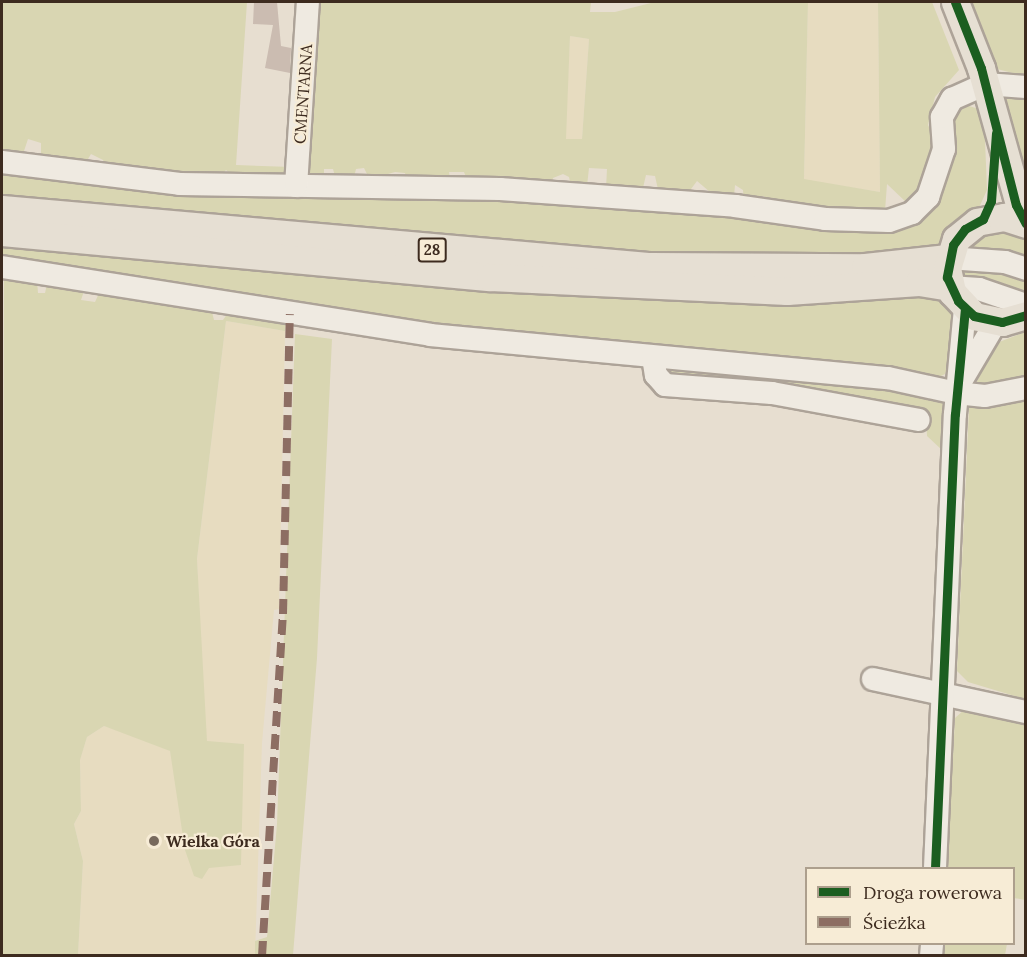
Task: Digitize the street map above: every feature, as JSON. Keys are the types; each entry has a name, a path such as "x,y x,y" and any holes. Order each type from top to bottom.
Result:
{"main road":[{"path":"955,2 986,84 996,133 1025,223"},
{"path":"983,219 993,192 996,133"},
{"name":"28","path":"2,208 650,266 865,267 948,258"},
{"path":"957,298 948,258 960,234 983,219 1004,217 1025,223"},
{"name":"28","path":"2,232 490,277 787,291 920,282 957,298 996,322"},
{"path":"996,322 1026,315"}],"street":[{"name":"CMENTARNA","path":"296,186 308,2"},
{"path":"2,162 180,184 500,189 735,206 825,219 889,221 912,213 928,197 940,167 946,109 962,92 986,84 1026,87"},
{"path":"948,258 1005,262 1026,269"},
{"path":"2,267 430,334 888,378 986,396 1026,388"},
{"path":"935,867 957,390 957,298 979,289 1026,305"},
{"path":"957,390 996,322"},
{"path":"653,357 656,375 665,384 772,393 919,420"},
{"path":"873,679 944,691 1026,712"}],"shaded area":[{"path":"2,2 247,2 236,165 292,167 289,180 234,177 226,170 218,179 107,168 103,160 91,154 85,164 41,156 41,143 28,139 22,157 2,153"},
{"path":"313,2 591,2 590,12 615,12 655,2 808,2 804,179 880,192 878,2 932,2 959,70 935,97 928,125 937,144 917,196 907,203 887,184 885,211 767,205 764,196 744,202 743,190 735,185 734,196 710,192 697,181 685,197 659,194 655,176 646,175 642,192 606,188 607,169 589,168 587,186 571,186 569,177 563,174 553,178 551,186 468,182 464,172 449,172 450,180 407,182 405,173 395,172 388,174 390,181 370,180 364,168 356,169 354,177 336,180 333,169 324,169 324,178 309,178 304,171","holes":["570,36 589,39 582,139 566,139"]},
{"path":"808,2 878,2 880,192 804,180"},
{"path":"972,2 1025,2 1025,76 997,69"},
{"path":"570,36 589,39 582,139 565,139"},
{"path":"1004,94 1025,97 1025,194 1024,192"},
{"path":"969,106 979,109 985,140 987,190 977,212 927,257 655,256 2,200 2,166 516,195 873,232 913,222 954,119 960,107"},
{"path":"992,228 1025,237 1025,262 962,249"},
{"path":"2,242 933,291 956,314 956,344 945,374 935,379 359,316 348,310 2,262"},
{"path":"977,266 1025,281 1025,293 956,277 957,267"},
{"path":"4,275 37,281 38,293 45,293 47,284 84,291 81,300 95,302 101,289 211,308 214,320 223,320 230,310 286,323 285,331 226,321 197,559 207,741 244,744 241,865 209,868 202,879 194,876 185,850 170,751 104,726 87,737 80,760 81,811 74,824 83,861 78,955 2,955"},
{"path":"226,321 285,331 279,609 274,610 262,743 255,955 78,955 83,861 74,824 81,811 80,759 87,737 104,726 162,745 170,751 176,776 243,744 207,742 204,724 197,559"},
{"path":"1025,332 1025,383 974,388 994,344"},
{"path":"295,334 332,339 317,658 293,955 255,955 255,941 267,937 277,824"},
{"path":"665,364 765,370 939,400 945,406 942,450 927,436 926,415 676,379 665,373"},
{"path":"1025,394 1025,699 968,682 957,671 969,408 971,401"},
{"path":"965,709 1025,720 1025,900 1015,898 1015,867 947,867 955,718"},
{"path":"944,945 1007,945 1005,955 943,956"}],"building":[{"path":"254,2 277,2 281,46 291,48 290,73 265,68 273,25 253,24"}],"marked path":[{"path":"262,956 283,614 290,314"}],"cycle path":[{"path":"955,2 981,68 1016,205 1026,224"},
{"path":"996,133 991,201 983,219 965,229 953,245 947,277 958,301 974,316 1002,322 1026,315"},
{"path":"935,867 955,414 965,309"}],"place":[{"name":"Wielka Góra","path":"154,841"}]}
